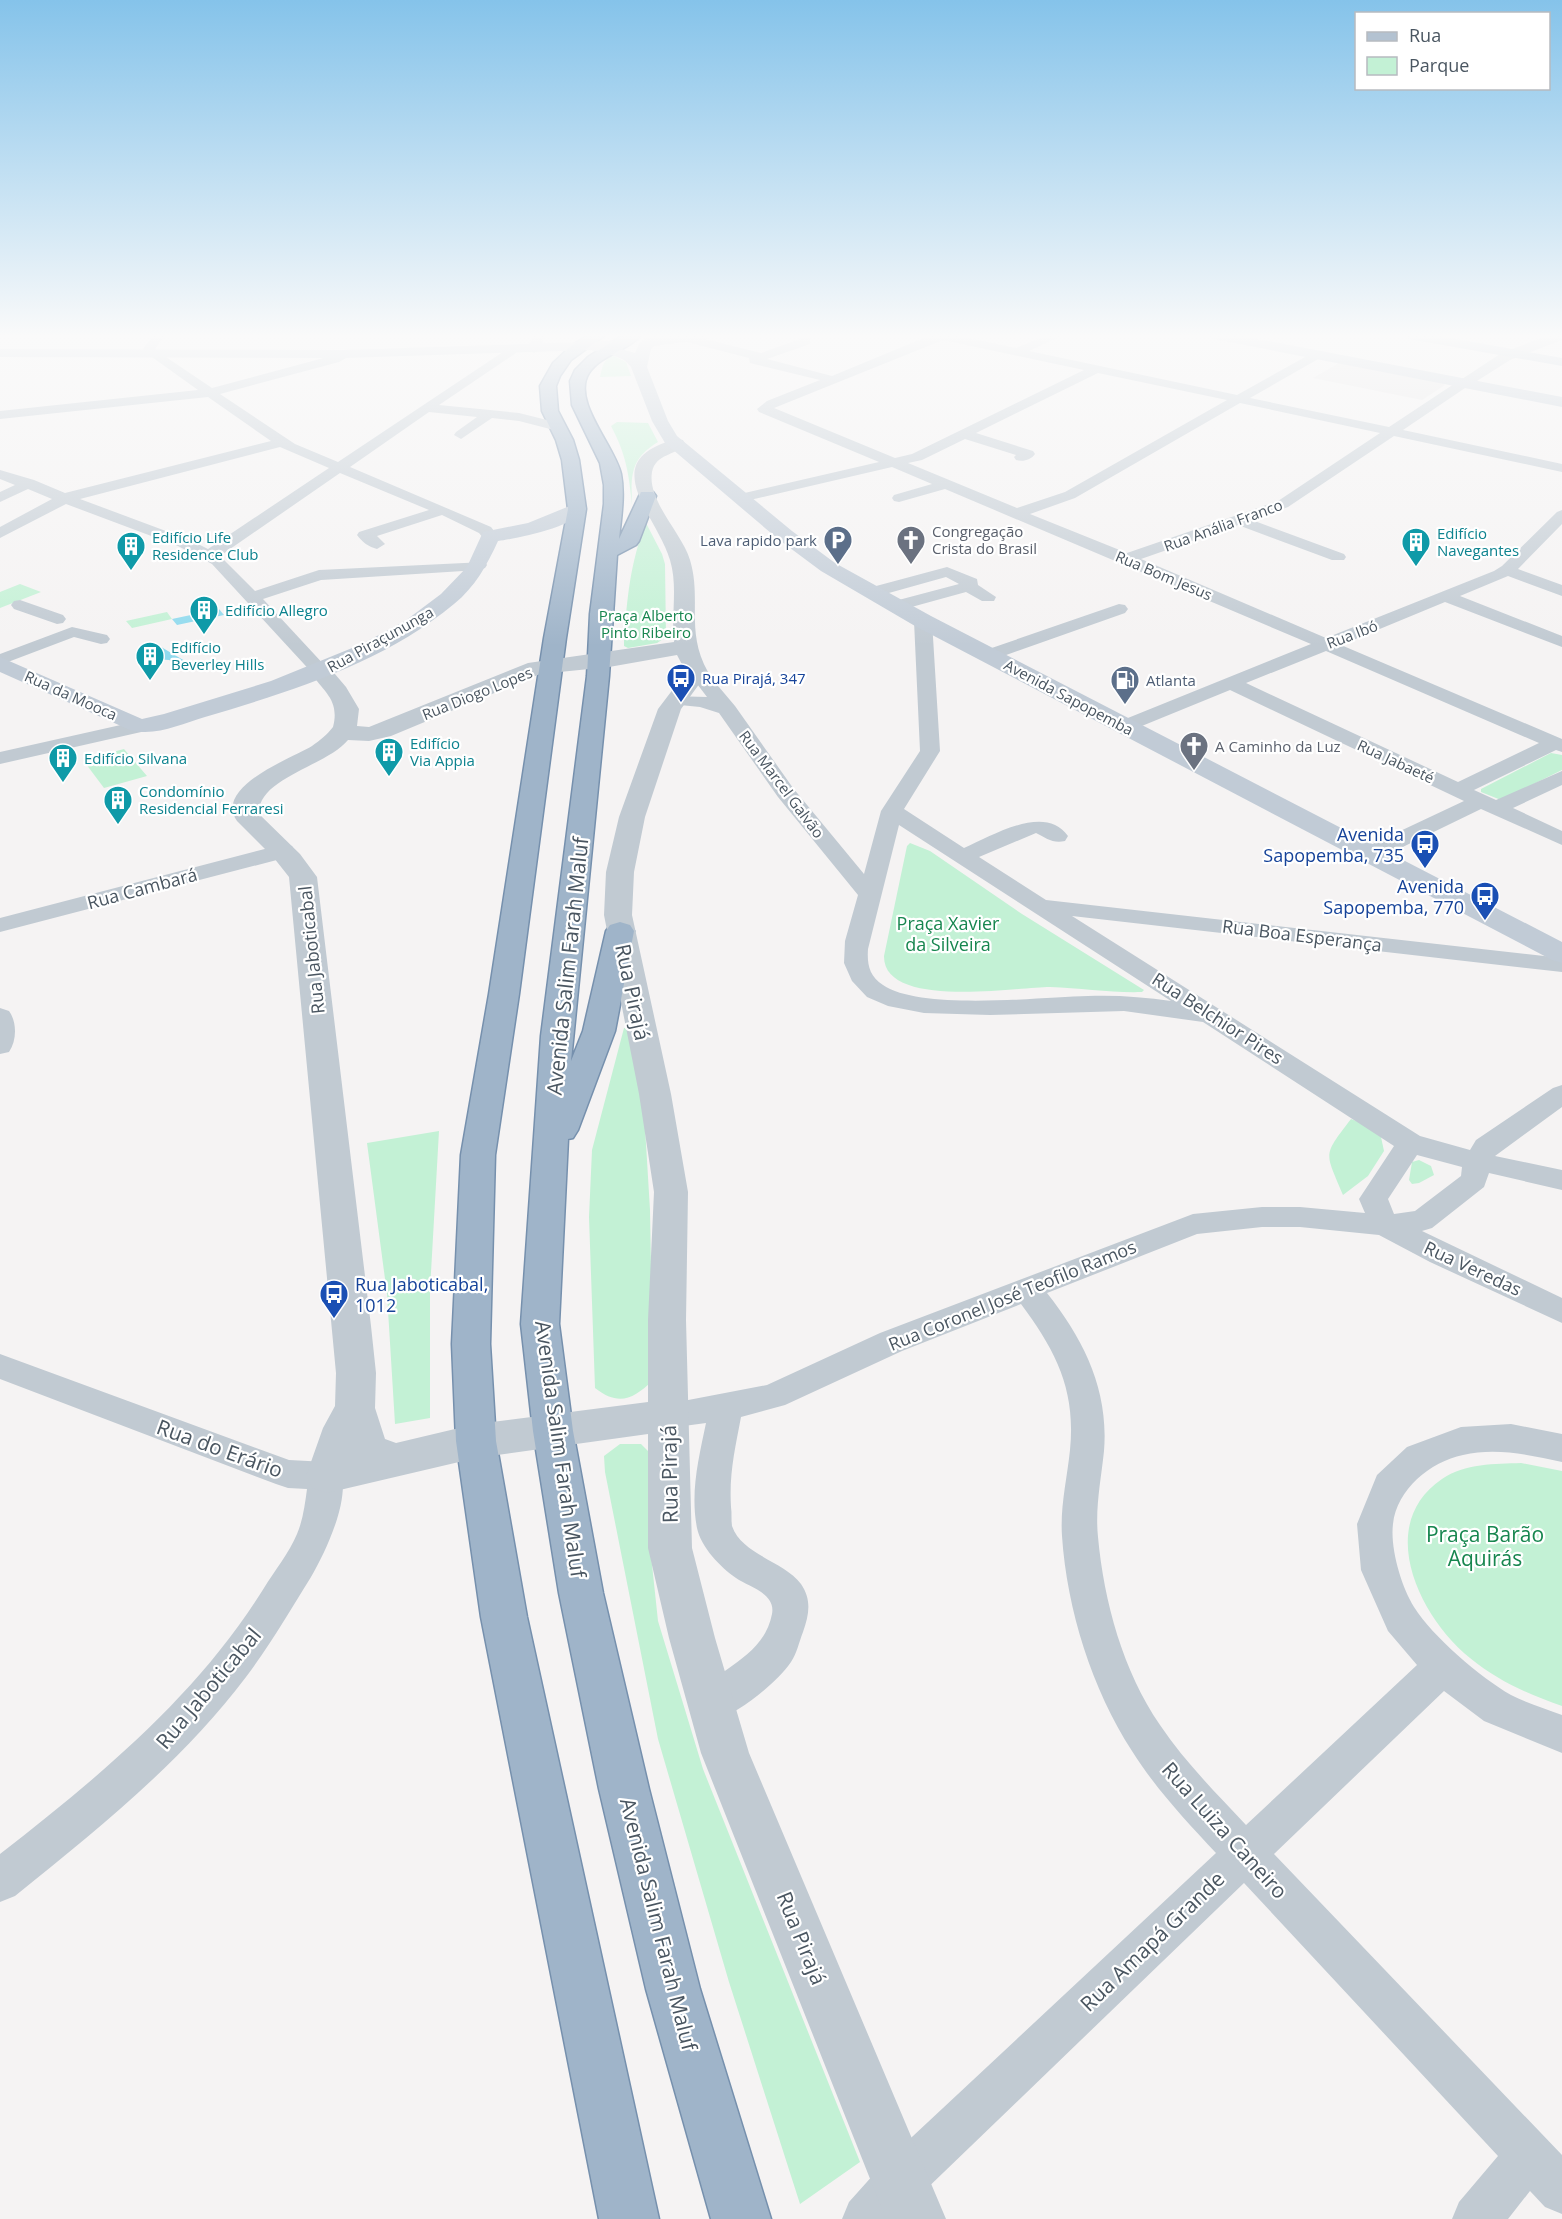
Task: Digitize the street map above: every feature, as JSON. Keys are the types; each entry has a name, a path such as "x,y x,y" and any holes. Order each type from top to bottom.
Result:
{"highway":[{"path":"564,439 576,488 577,508 478,1155 471,1344 476,1441 504,1617 629,2219"},
{"name":"Avenida Salim Farah Maluf","path":"597,439 612,475 611,524 557,1036 540,1324 554,1431 581,1593 624,1789 673,1989 741,2219"},
{"path":"607,552 629,541 646,496"},
{"path":"549,1162 599,1031 620,930"}],"main road":[{"name":"Avenida Sapopemba","path":"673,439 785,535 828,567 871,593 1562,954"},
{"path":"490,536 531,528 559,519 577,508"},
{"name":"Rua Piraçununga","path":"143,726 234,701 321,672 369,648 431,611 459,588 478,565 488,548 490,536"},
{"name":"Rua da Mooca","path":"0,662 143,726"}],"street":[{"path":"277,439 338,468 443,510 485,530 490,536"},
{"path":"210,555 382,439"},
{"name":"Rua Bom Jesus","path":"837,439 1126,559 1558,744"},
{"path":"741,498 897,463 917,457 955,439"},
{"path":"979,439 1028,454 1021,457"},
{"path":"1017,513 1070,495 1169,439"},
{"name":"Rua Anália Franco","path":"1126,559 1241,520 1290,500 1380,439"},
{"path":"1426,439 1562,468"},
{"path":"0,533 65,498 282,442"},
{"path":"677,444 657,452 646,465 643,475 646,496 674,542 680,560 684,647 697,672"},
{"path":"0,474 184,543 210,555 321,672 345,704 348,714 343,733"},
{"path":"0,498 28,483"},
{"path":"899,498 947,484"},
{"path":"377,544 366,534 443,510"},
{"name":"Rua Ibó","path":"1125,726 1446,597 1506,570 1562,515"},
{"path":"1241,520 1338,557"},
{"path":"252,597 319,575 478,565"},
{"path":"1506,570 1562,591"},
{"path":"871,593 947,572 971,583"},
{"path":"897,606 966,587 988,597"},
{"path":"1446,597 1562,642"},
{"path":"19,609 57,619"},
{"path":"989,655 1119,609"},
{"path":"923,621 930,751 892,811 869,894 854,962 861,978 877,992 900,1000 938,1005 982,1007 1112,1003 1152,1005 1215,1017"},
{"path":"0,662 72,632 101,639"},
{"path":"925,648 951,635"},
{"name":"Rua Diogo Lopes","path":"343,733 369,734 383,731 531,670 552,665 598,661 684,647"},
{"name":"Rua Pirajá","path":"697,672 663,725 632,817 620,873 618,915 655,1094 671,1191 667,1320 670,1548 692,1638 725,1752 908,2200"},
{"name":"Rua Marcel Galvão","path":"697,672 814,829 869,894"},
{"name":"Rua Jabaeté","path":"1230,683 1562,839"},
{"path":"677,700 708,703 728,711"},
{"name":"Rua Piraçununga","path":"0,758 143,726"},
{"name":"Rua Jaboticabal","path":"343,733 314,755 259,786 247,801 246,816 259,831 284,851 295,863 303,877 352,1326 356,1373 355,1408 364,1444 371,1452 397,1460"},
{"path":"1458,790 1558,744"},
{"path":"0,750 53,746"},
{"path":"1370,854 1562,777"},
{"name":"Rua Belchior Pires","path":"892,811 1042,905 1410,1143 1477,1163 1562,1180"},
{"path":"963,855 1034,827 1041,827 1057,836"},
{"name":"Rua Cambará","path":"0,925 284,851"},
{"name":"Rua Boa Esperança","path":"1042,905 1562,965"},
{"path":"0,1016 2,1032 0,1046"},
{"path":"1410,1143 1373,1199 1385,1225 1422,1221 1474,1180 1477,1163 1486,1147 1562,1094"},
{"name":"Rua Coronel José Teofilo Ramos","path":"554,1431 726,1407 773,1396 891,1342 1193,1224 1262,1217 1300,1217 1385,1225"},
{"name":"Rua Veredas","path":"1385,1225 1562,1311"},
{"name":"Rua Luiza Caneiro","path":"1027,1289 1058,1328 1078,1366 1083,1385 1087,1405 1087,1445 1080,1534 1098,1630 1117,1683 1141,1730 1186,1791 1562,2190"},
{"name":"Rua do Erário","path":"0,1366 288,1474 327,1476 476,1441 554,1431"},
{"path":"712,1705 755,1673 778,1649 791,1613 789,1597 775,1581 749,1567 729,1551 715,1529 712,1478 726,1407"},
{"name":"Rua Jaboticabal","path":"0,1881 57,1837 159,1748 226,1674 271,1613 315,1533 327,1476 343,1428 355,1408"},
{"path":"1562,1448 1511,1438 1461,1441 1419,1457 1389,1485 1375,1524 1379,1570 1401,1619 1442,1667 1498,1708 1562,1734"},
{"name":"Rua Amapá Grande","path":"866,2219 908,2200 1244,1854 1442,1667"},
{"path":"1476,2219 1529,2156"}],"green space":[{"path":"617,439 656,439 658,442 637,461 632,476 632,505 626,464"},
{"name":"Praça Alberto Pinto Ribeiro","path":"646,523 665,564 666,637 657,643 628,648 624,646 624,641 630,581 636,552"},
{"path":"20,584 41,592 0,608 0,592"},
{"path":"167,612 172,619 132,628 126,621"},
{"path":"124,749 147,776 104,788 83,760"},
{"path":"1551,753 1562,755 1562,770 1501,800 1481,792 1481,789"},
{"name":"Praça Xavier da Silveira","path":"910,843 930,851 1022,914 1144,990 1142,992 1119,992 1050,987 954,992 927,990 905,984 889,973 884,956 907,846"},
{"path":"624,1028 639,1028 650,1210 653,1380 632,1396 618,1399 603,1394 595,1388 589,1217 592,1150"},
{"path":"1351,1119 1364,1124 1381,1137 1384,1151 1368,1176 1343,1195 1329,1155 1335,1141"},
{"path":"439,1131 430,1290 430,1418 395,1424 387,1294 367,1143"},
{"path":"1419,1160 1431,1166 1434,1175 1412,1184 1409,1180 1412,1162"},
{"path":"620,1444 641,1444 653,1456 648,1527 658,1621 703,1769 860,2162 800,2204 729,1982 658,1739 605,1472 604,1456"},
{"name":"Praça Barão Aquirás","path":"1521,1463 1562,1471 1562,1706 1537,1697 1491,1674 1470,1658 1435,1620 1421,1596 1412,1571 1408,1545 1411,1521 1422,1498 1442,1479 1460,1470 1480,1465"}],"water":[{"path":"219,609 224,615 177,625 172,619"},
{"path":"156,644 185,661 179,664 169,660 154,659 155,654 143,649"}],"place":[{"name":"Lava rapido park","path":"838,566"},
{"name":"Congregação Crista do Brasil","path":"911,566"},
{"name":"Edifício Navegantes","path":"1416,568"},
{"name":"Edifício Life Residence Club","path":"131,572"},
{"name":"Edifício Allegro","path":"204,636"},
{"name":"Edifício Beverley Hills","path":"150,682"},
{"name":"Rua Pirajá, 347","path":"681,704"},
{"name":"Atlanta","path":"1125,706"},
{"name":"A Caminho da Luz","path":"1194,772"},
{"name":"Edifício Via Appia","path":"389,778"},
{"name":"Edifício Silvana","path":"63,784"},
{"name":"Condomínio Residencial Ferraresi","path":"118,826"},
{"name":"Avenida Sapopemba, 735","path":"1425,870"},
{"name":"Avenida Sapopemba, 770","path":"1485,922"},
{"name":"Rua Jaboticabal, 1012","path":"334,1320"}]}
